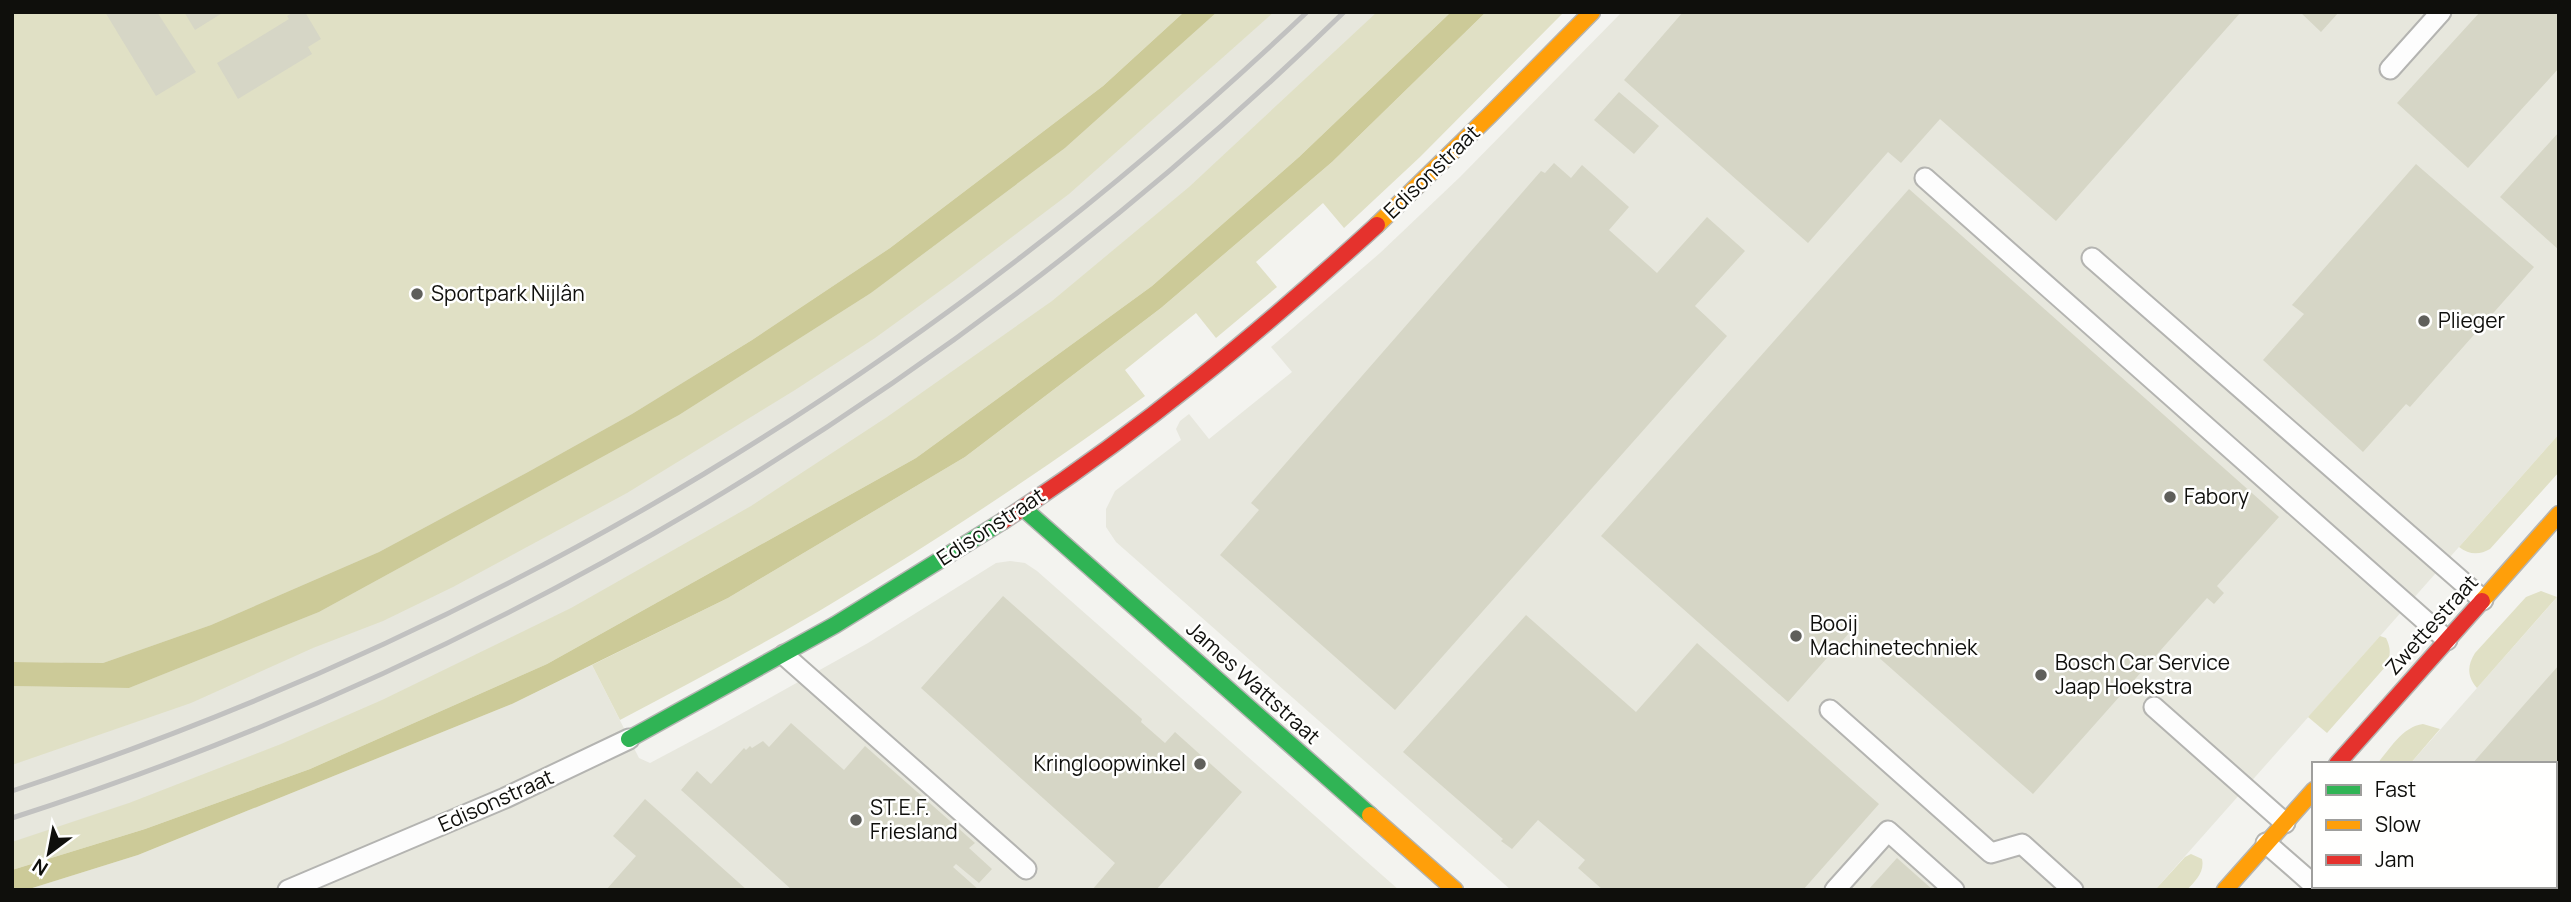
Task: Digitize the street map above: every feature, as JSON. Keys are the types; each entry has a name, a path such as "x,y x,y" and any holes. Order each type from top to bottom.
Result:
{"street":[{"name":"Edisonstraat","path":"629,739 784,655 895,590 1023,508 1163,408 1286,305 1451,156 1592,12"},
{"name":"James Wattstraat","path":"1023,508 1455,890"},
{"name":"Zwettestraat","path":"2339,762 2483,600 2552,535 2559,514"},
{"path":"2225,890 2312,792"}],"lane":[{"path":"2389,69 2441,12"},
{"path":"1925,178 2447,640"},
{"path":"2092,258 2483,600"},
{"path":"784,655 1026,869"},
{"path":"2154,707 2285,823"},
{"path":"1830,710 1991,853 2022,844 2073,890"},
{"name":"Edisonstraat","path":"288,890 505,798 629,739"},
{"path":"1835,890 1888,831 1954,890"},
{"path":"2266,843 2312,883"}],"shaded area":[{"path":"1184,12 1217,12 1065,148 871,293 679,415 319,612 129,688 12,686 12,662 103,663 211,625 379,552 632,414 752,340 890,248 1103,86"},
{"path":"1217,12 1451,12 916,458 12,870 12,686 871,293"},
{"path":"1451,12 1486,12 1332,162 1161,308 965,457 728,598 512,704 138,855 26,890 12,890 12,870 145,829 310,769 547,664 916,458 1152,286 1299,157"},
{"path":"1622,12 2559,12 2559,434 2155,890 1511,890 1116,542 1106,527 1106,509 1115,491 1181,440 1176,429 1180,421 1189,414 1209,439 1292,372 1271,347 1380,253 1460,177"},
{"path":"996,563 1025,563 1037,571 1399,890 26,890 138,855 512,704 592,665 639,758 650,763 868,643"},
{"path":"2559,595 2559,890 2298,890 2312,874 2312,888 2557,888 2557,762 2412,762"}],"green space":[{"name":"Sportpark Nijlân","path":"12,12 1184,12 1103,86 890,248 752,340 632,414 379,552 211,625 103,663 12,662"},
{"path":"1217,12 1274,12 1069,194 875,338 795,390 627,493 453,587 383,621 313,648 191,703 12,765 12,686 129,688 319,612 679,415 871,293 1065,148"},
{"path":"1377,12 1451,12 1299,157 1152,286 916,458 547,664 310,769 145,829 12,870 12,842 129,803 281,744 382,700 571,608 751,506 887,417 1052,301 1189,187"},
{"path":"1486,12 1564,12 1420,157 1344,228 1323,203 1256,262 1277,287 1216,338 1196,313 1125,370 1145,396 1108,423 994,501 878,575 785,631 620,720 592,665 728,598 965,457 1161,308 1332,162"},
{"path":"2559,434 2559,472 2490,549 2474,553 2459,547"},
{"path":"2541,591 2557,597 2477,688 2469,671 2475,653 2526,597"},
{"path":"2380,636 2386,638 2390,649 2386,666 2327,733 2308,717"},
{"path":"2423,724 2440,729 2412,762 2379,762 2403,734"},
{"path":"2191,854 2202,859 2203,864 2199,876 2187,890 2155,890 2185,857"}],"building":[{"path":"105,12 157,12 196,72 156,96"},
{"path":"184,12 224,12 195,30"},
{"path":"294,12 305,12 321,39 308,47 312,54 238,99 217,63 289,19 287,16"},
{"path":"1683,12 2241,12 2056,221 1940,119 1901,163 1888,152 1808,243 1624,80"},
{"path":"2300,12 2339,12 2321,32"},
{"path":"2480,12 2559,14 2559,68 2468,168 2397,103"},
{"path":"1619,92 1659,126 1634,154 1594,120"},
{"path":"2559,132 2559,250 2500,197"},
{"path":"1554,163 1571,178 1582,165 1629,207 1609,230 1657,273 1707,217 1745,251 1695,306 1727,336 1395,710 1220,555 1259,510 1251,503 1541,171 1545,173"},
{"path":"2416,164 2534,267 2410,407 2406,404 2363,452 2263,360 2304,314 2292,305"},
{"path":"1909,189 2279,517 2217,586 2224,593 2214,604 2207,598 2033,794 1850,632 1788,702 1601,536"},
{"path":"1003,596 1142,719 1141,722 1165,743 1175,732 1242,792 1156,890 1092,890 1115,863 921,688"},
{"path":"1526,615 1636,712 1697,643 1879,804 1803,890 1603,890 1578,868 1585,860 1538,820 1512,849 1403,752"},
{"path":"2559,665 2559,890 2396,888 2557,888 2557,762 2474,762"},
{"path":"791,723 844,770 865,746 975,843 969,848 992,869 979,883 956,864 953,867 979,890 792,890 681,790 697,771 711,784 744,748 752,748 763,741 769,747"},
{"path":"645,799 747,890 606,890 636,856 613,836"},
{"path":"1897,858 1933,890 1868,890"}],"railway":[{"path":"12,791 194,725 369,651 539,567 703,474 862,372 1015,261 1164,141 1307,12"},
{"path":"12,818 197,752 378,676 554,589 724,492 889,385 1048,270 1199,145 1344,12"}],"traffic: fast":[{"path":"1023,508 1370,815"},
{"path":"629,739 835,625 1003,521"}],"traffic: slow":[{"path":"1377,225 1592,12"},
{"path":"2482,601 2559,514"},
{"path":"2225,890 2312,792"},
{"path":"1370,815 1455,890"}],"traffic: jam":[{"path":"1003,521 1053,488 1196,381 1288,305 1377,225"},
{"path":"2339,762 2482,601"}],"place":[{"name":"Sportpark Nijlân","path":"417,294"},
{"name":"Plieger","path":"2424,321"},
{"name":"Fabory","path":"2170,497"},
{"name":"Booij Machinetechniek","path":"1796,636"},
{"name":"Bosch Car Service Jaap Hoekstra","path":"2041,675"},
{"name":"Kringloopwinkel","path":"1200,764"},
{"name":"ST.E.F. Friesland","path":"856,820"}]}
